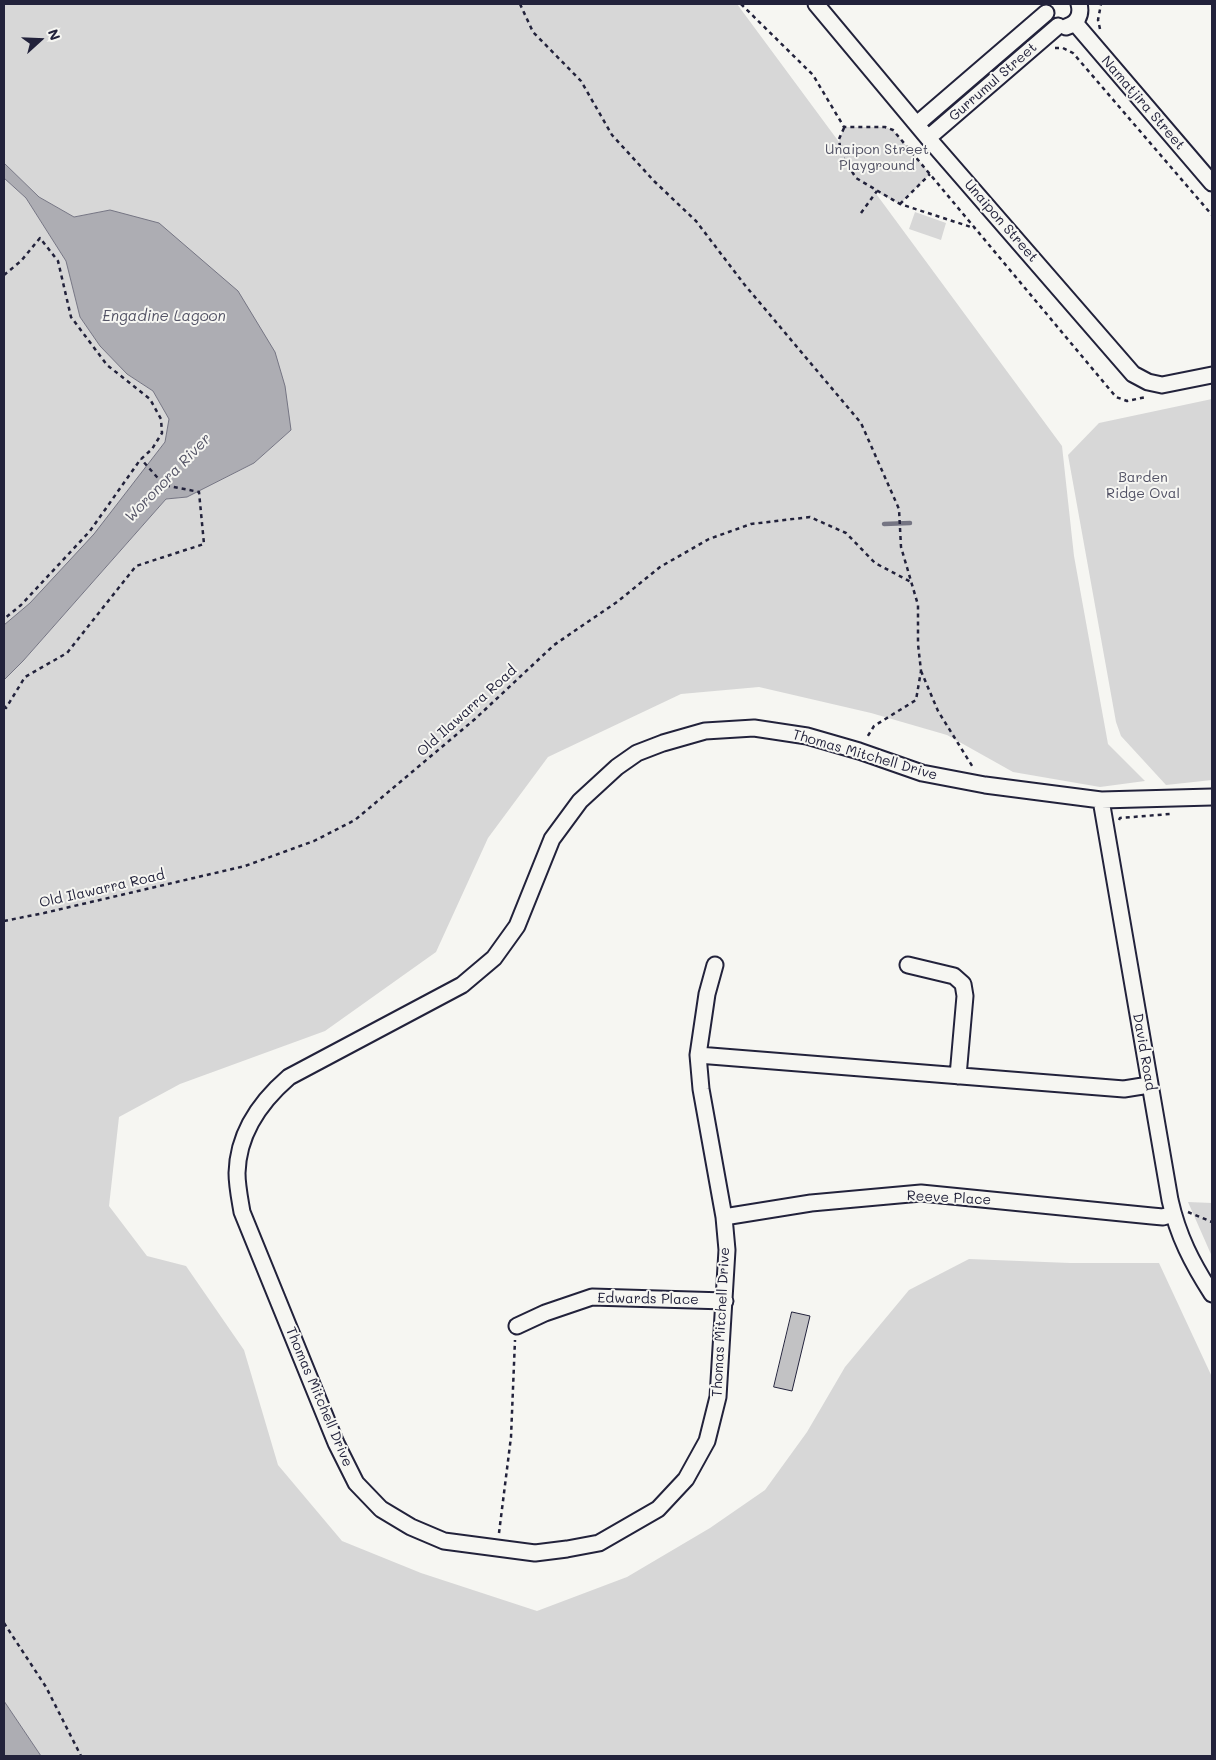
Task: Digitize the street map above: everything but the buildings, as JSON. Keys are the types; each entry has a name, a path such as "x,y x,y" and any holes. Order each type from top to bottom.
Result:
{"street":[{"name":"Unaipon Street","path":"816,4 928,138 1133,374 1148,382 1162,385 1212,375"},
{"path":"1046,8 1050,21 1058,26 1070,26 1075,23 1080,14 1079,4"},
{"name":"Gurrumul Street","path":"917,124 1046,8"},
{"name":"Namatjira Street","path":"1075,23 1212,183"},
{"name":"Gurrumul Street","path":"928,138 1058,26"},
{"name":"Thomas Mitchell Drive","path":"716,965 707,994 698,1055 700,1089 724,1217 727,1250 718,1397 707,1441 686,1479 658,1509 599,1543 567,1550 535,1552 444,1541 411,1527 382,1509 356,1483 336,1443 242,1212 237,1174 242,1142 256,1112 271,1093 289,1077 462,985 494,958 517,926 552,840 580,801 617,767 637,753 663,743 705,731 754,728 807,736 859,751 922,773 985,785 1102,800 1212,797"},
{"name":"David Road","path":"1102,800 1149,1085 1182,1210 1182,1241 1212,1294"},
{"path":"908,965 954,976 963,984 965,996 958,1076"},
{"path":"698,1055 1124,1089 1149,1085"},
{"name":"Reeve Place","path":"724,1217 811,1203 921,1194 1163,1217 1182,1210"},
{"name":"Edwards Place","path":"517,1326 546,1313 592,1297 725,1302"}],"path":[{"path":"520,4 533,32 580,81 612,135 654,181 696,221 744,284 861,424 899,509 901,547 918,605 918,644 921,671 916,700 874,726 859,751"},
{"path":"741,4 813,75 844,127 840,139 841,154 856,178 900,204 975,229"},
{"path":"1047,48 1063,48 1073,53 1212,216"},
{"path":"844,127 885,127 893,130 1116,397 1127,401 1146,398"},
{"path":"900,204 930,174"},
{"path":"861,213 877,191"},
{"path":"4,275 21,261 40,238 58,261 71,317 108,365 150,400 161,419 162,433 152,449 141,459 90,531 20,605 4,619"},
{"path":"4,706 6,708 25,677 67,653 136,566 204,544 199,492 164,485 141,459"},
{"name":"Old Ilawarra Road","path":"4,921 246,866 314,841 355,820 475,719 554,644 617,602 660,567 709,538 751,524 810,517 846,533 875,563 912,582"},
{"path":"921,671 938,711 985,785"},
{"path":"1118,821 1120,818 1176,814"},
{"path":"1182,1210 1188,1217"},
{"path":"1182,1210 1212,1222"},
{"path":"499,1534 512,1438 514,1358 517,1326"},
{"path":"4,1623 46,1687 82,1756"}],"green space":[{"name":"Unaipon Street Playground","path":"4,4 737,4 839,142 844,127 885,127 893,130 930,174 900,204 874,191 1062,446 1074,556 1108,744 1145,781 1100,787 1013,772 947,735 871,713 759,687 681,694 548,757 488,838 436,952 325,1031 180,1084 119,1117 109,1206 147,1256 186,1266 244,1350 278,1465 342,1541 421,1573 537,1611 627,1577 710,1528 765,1490 807,1432 845,1367 909,1290 969,1259 1070,1263 1159,1263 1212,1377 1212,1756 41,1756 4,1701 4,680 166,499 187,497 254,463 291,430 110,210 74,217 39,197 4,163"},
{"path":"4,178 26,198 66,261 80,317 100,346 127,374 153,391 169,419 165,442 94,535 30,603 4,625"},
{"path":"915,212 946,223 941,240 909,229"},
{"name":"Barden Ridge Oval","path":"1212,399 1212,780 1166,785 1121,736 1116,722 1068,455 1099,423"},
{"path":"1188,1202 1212,1203 1212,1256 1210,1252"}],"water":[{"name":"Engadine Lagoon","path":"4,163 39,197 74,217 110,210 159,223 238,291 275,352 285,386 291,430 254,463 187,497 166,499 4,680 4,625 30,603 94,534 165,442 169,419 153,391 127,374 100,346 80,317 66,261 26,198 4,178"},
{"path":"4,1701 41,1756 4,1756"}],"waterway":[{"path":"884,524 910,523"}],"water label":[{"name":"Woronora River","path":"168,478"}]}
